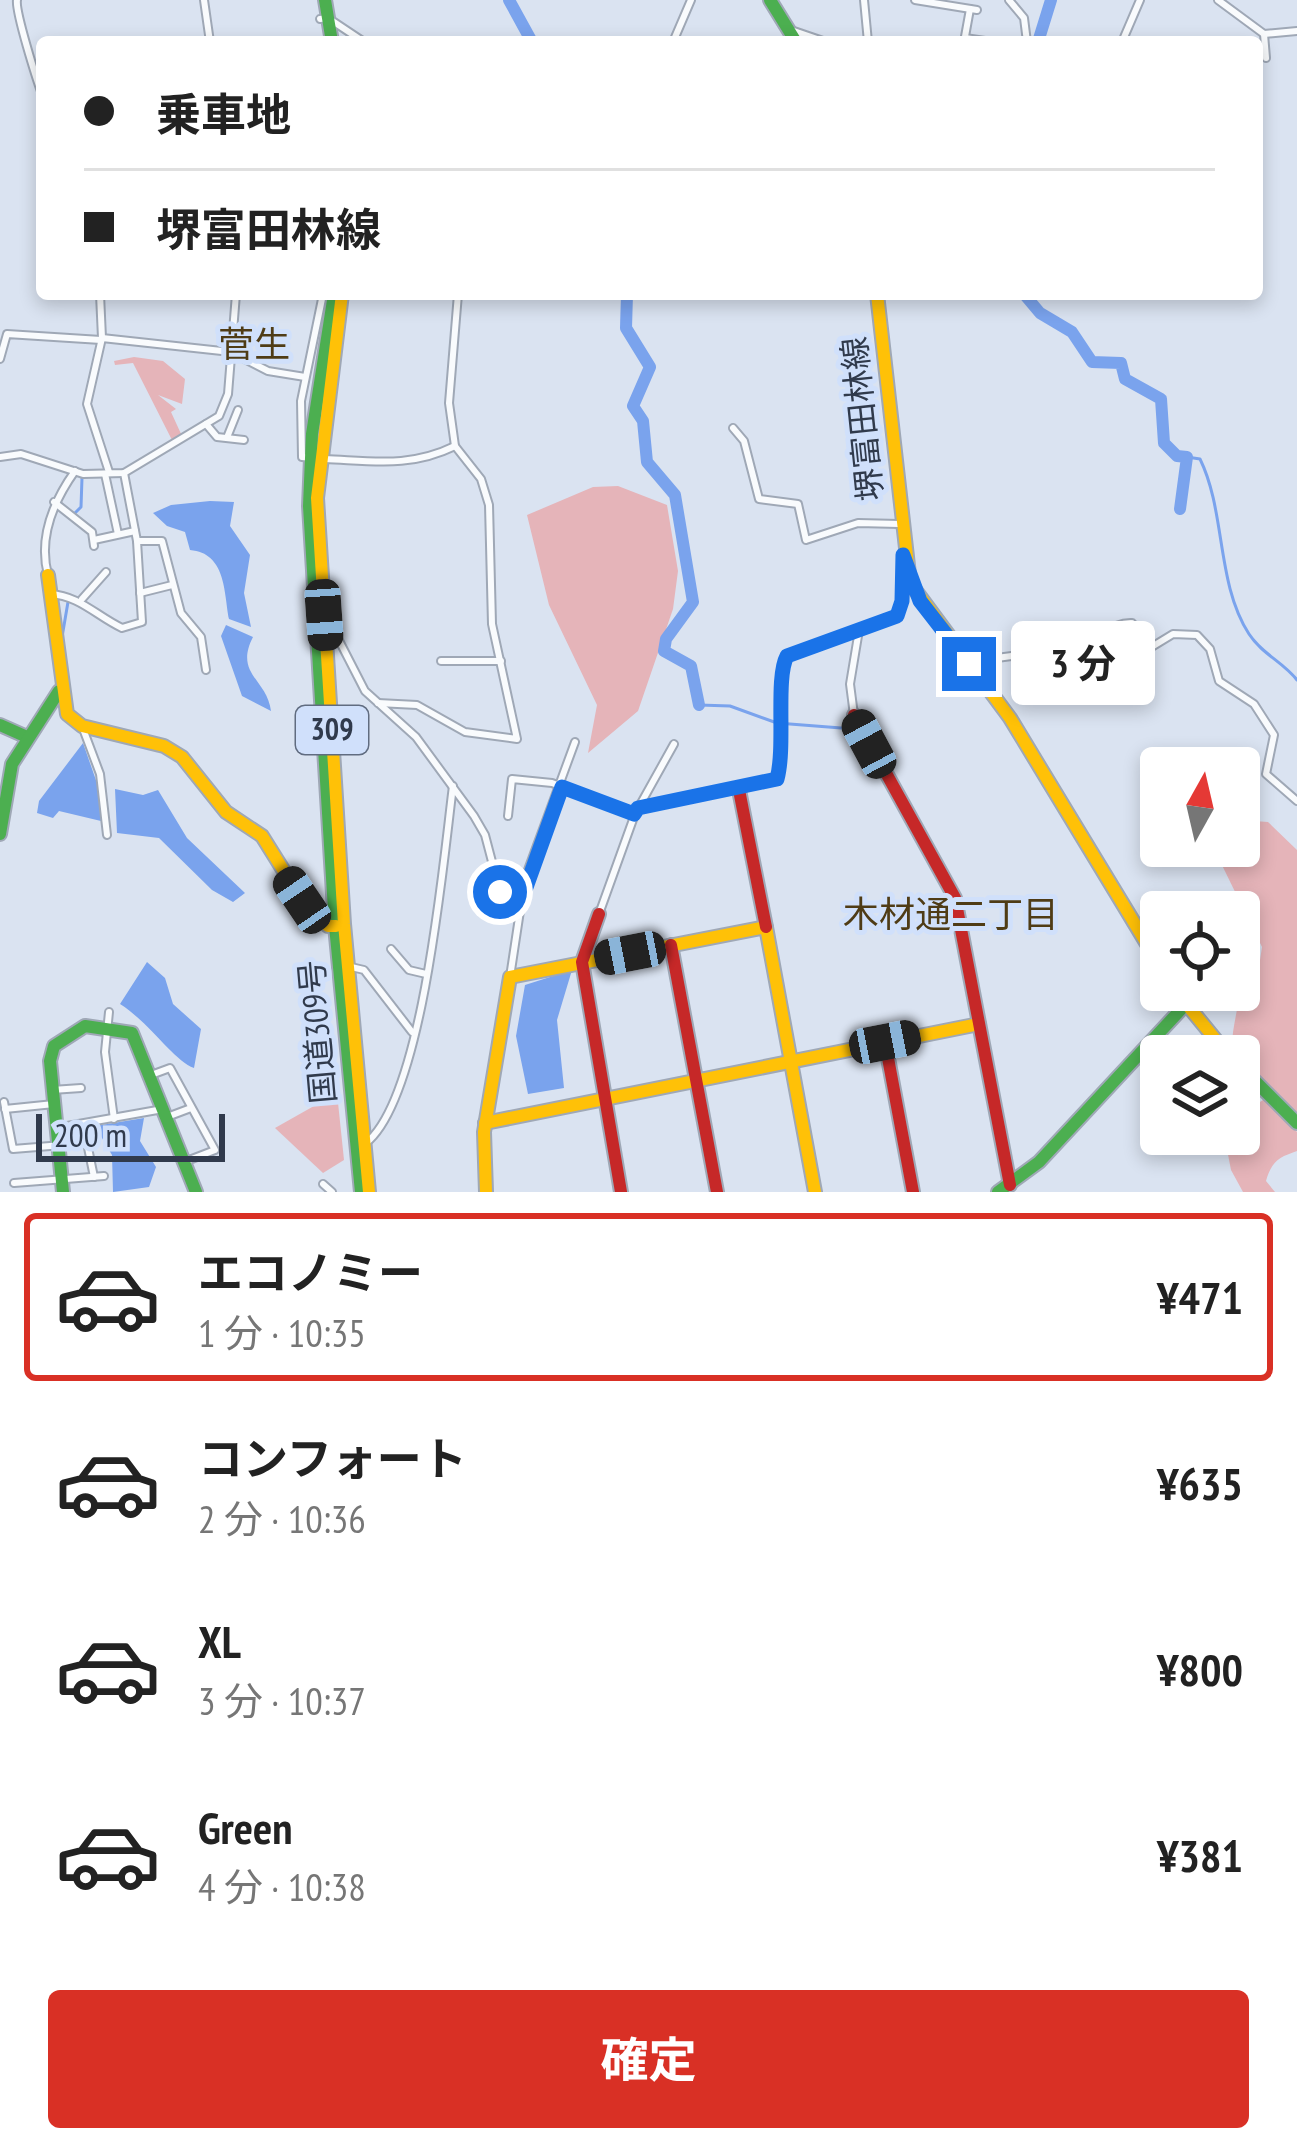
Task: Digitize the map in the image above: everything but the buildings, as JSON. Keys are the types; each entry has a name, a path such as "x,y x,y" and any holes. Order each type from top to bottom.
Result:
{"main road":[{"path":"321,0 327,36"},
{"path":"770,0 792,36"},
{"name":"国道309号","path":"330,300 314,458 340,925 365,1192"},
{"name":"堺富田林線","path":"878,300 903,555 920,601 1018,731 1140,932"},
{"name":"国道309号","path":"314,458 340,925 365,1192"},
{"path":"48,575 63,708 82,726 154,742 182,757 226,812 262,836 312,913 340,925"},
{"path":"0,834 12,764 60,690"},
{"path":"854,715 955,898 1004,1188 1039,1162 1179,1011"},
{"path":"0,725 27,737"},
{"path":"739,790 815,1192"},
{"path":"599,914 582,962 621,1192"},
{"path":"486,1192 485,1124 510,977 766,927"},
{"path":"671,946 717,1192"},
{"path":"1190,1011 1211,1035"},
{"path":"485,1124 979,1024"},
{"path":"62,1186 53,1097 54,1046 85,1025 132,1033 196,1192"},
{"path":"885,1042 913,1192"},
{"path":"1260,1087 1297,1123"}],"street":[{"path":"17,0 16,16 28,36 36,69"},
{"path":"205,0 209,36"},
{"path":"676,36 691,0"},
{"path":"863,0 867,36"},
{"path":"915,0 973,10 966,36"},
{"path":"1009,0 1024,17 1026,36"},
{"path":"1217,1 1264,34 1297,31"},
{"path":"1126,36 1140,2"},
{"path":"324,19 354,36"},
{"path":"1264,34 1266,58"},
{"path":"100,300 102,339 87,404 107,472 118,534"},
{"path":"0,457 21,454 75,471 124,473 206,424 221,412 235,300"},
{"path":"329,300 305,377 302,457 394,465 428,459 455,446"},
{"path":"378,704 417,705 466,732 518,739 492,624 490,505 481,479 455,446 449,403 458,300"},
{"path":"0,359 7,334 102,339 231,352 268,371 305,377"},
{"path":"221,412 237,413 228,435"},
{"path":"206,424 217,436 244,440"},
{"path":"733,428 744,441 759,499 799,504 806,540 858,523 899,524"},
{"path":"48,575 44,561 54,502 75,471"},
{"path":"50,594 82,599 122,628 142,622 136,536 124,473"},
{"path":"54,502 89,528 94,543 118,534 162,541 181,613 201,637 206,670"},
{"path":"508,816 512,779 562,787 636,811 777,779 783,722 781,674 787,656 897,616 903,555"},
{"path":"82,599 106,572"},
{"path":"140,593 172,585"},
{"path":"324,615 364,691 416,736 453,786 485,835 503,897 520,904"},
{"path":"969,664 1034,656 1092,640 1122,623 1132,623 1150,648 1173,634 1198,635 1210,650 1223,687 1260,711 1274,736 1266,774 1297,801"},
{"path":"854,715 850,684 859,630"},
{"path":"441,661 501,661"},
{"path":"82,726 100,774 107,835"},
{"path":"510,977 520,904 575,742"},
{"path":"599,914 636,811 674,744"},
{"path":"362,1147 394,1109 426,974 453,786"},
{"path":"391,950 409,970 426,974"},
{"path":"347,966 364,970 412,1032"},
{"path":"109,1012 114,1119"},
{"path":"151,1075 170,1068 214,1150 184,1162"},
{"path":"81,1088 5,1105 13,1149 87,1143 95,1161 94,1177"},
{"path":"56,1128 191,1108"},
{"path":"14,1184 62,1186 104,1176"},
{"path":"323,1184 332,1192"}],"shaded area":[{"path":"134,357 163,361 185,379 182,404 158,395 176,409 171,412 182,436 173,442 133,363 115,365 114,361"},
{"path":"618,486 667,505 678,571 673,609 638,711 588,753 597,705 549,605 527,515 593,487"},
{"path":"1260,821 1268,822 1297,850 1297,1118 1260,1080 1260,1035 1233,1035 1236,1011 1260,1011 1262,947 1260,891 1235,891 1223,867 1260,867"},
{"path":"337,1093 344,1160 323,1173 275,1128"},
{"path":"1266,1098 1297,1132 1297,1151 1271,1168 1266,1181 1275,1192 1243,1192 1228,1155 1260,1155 1260,1102"}],"water":[{"path":"234,502 230,526 250,555 244,593 251,627 229,619 221,576 211,558 190,550 185,532 167,526 153,513 171,505"},
{"path":"226,625 253,637 247,660 271,711 242,696 221,636"},
{"path":"83,743 98,786 101,821 59,811 53,818 37,813 39,801"},
{"path":"115,789 143,795 158,790 187,838 245,893 233,902 212,890 159,838 117,833"},
{"path":"147,962 165,978 173,1004 201,1029 194,1068 120,1004"},
{"path":"572,970 557,1020 564,1088 528,1094 516,1036 525,985"},
{"path":"144,1118 140,1141 156,1167 149,1187 113,1192 112,1155 95,1126"}],"waterway":[{"path":"509,0 529,36"},
{"path":"1040,36 1051,0"},
{"path":"627,300 626,328 650,367 633,406 643,421 647,462 675,495 693,602 666,639 664,651 691,666 699,705"},
{"path":"1029,300 1040,313 1072,332 1092,362 1121,363 1125,379 1161,399 1164,443 1177,456 1187,457 1180,509"},
{"path":"1187,457 1200,459 1208,480 1238,614 1254,641 1297,680"},
{"path":"75,513 81,507 82,478"},
{"path":"61,643 68,602"},
{"path":"699,705 730,706 777,723 854,729"}],"traffic: fast":[{"path":"325,0 331,36"},
{"path":"770,0 792,36"},
{"path":"333,300 312,434 309,506 335,926 361,1192"},
{"path":"0,834 12,764 59,691"},
{"path":"0,725 27,737"},
{"path":"998,1192 1039,1162 1179,1011"},
{"path":"63,1192 50,1061 54,1046 85,1026 132,1033 196,1192"},
{"path":"1260,1086 1297,1123"}],"traffic: slow":[{"path":"341,300 317,498 344,924 369,1192"},
{"path":"878,300 910,583 1010,718 1140,932"},
{"path":"48,575 67,714 82,726 164,746 182,757 226,812 262,836 302,900 328,926 336,926"},
{"path":"486,1192 484,1132 510,977 766,927 815,1192"},
{"path":"1192,1011 1212,1035"},
{"path":"485,1123 979,1024"}],"traffic: jam":[{"path":"854,715 955,898 1010,1185"},
{"path":"739,790 766,927"},
{"path":"599,914 582,962 621,1192"},
{"path":"671,945 717,1192"},
{"path":"885,1042 913,1192"}],"district":[{"name":"菅生","path":"254,344"},
{"name":"木材通二丁目","path":"951,914"}],"route":[{"path":"500,892 520,904 525,878 562,787 634,814 638,808 777,779 785,700 781,674 787,656 811,643 897,616 903,555 920,601 969,664"}]}
